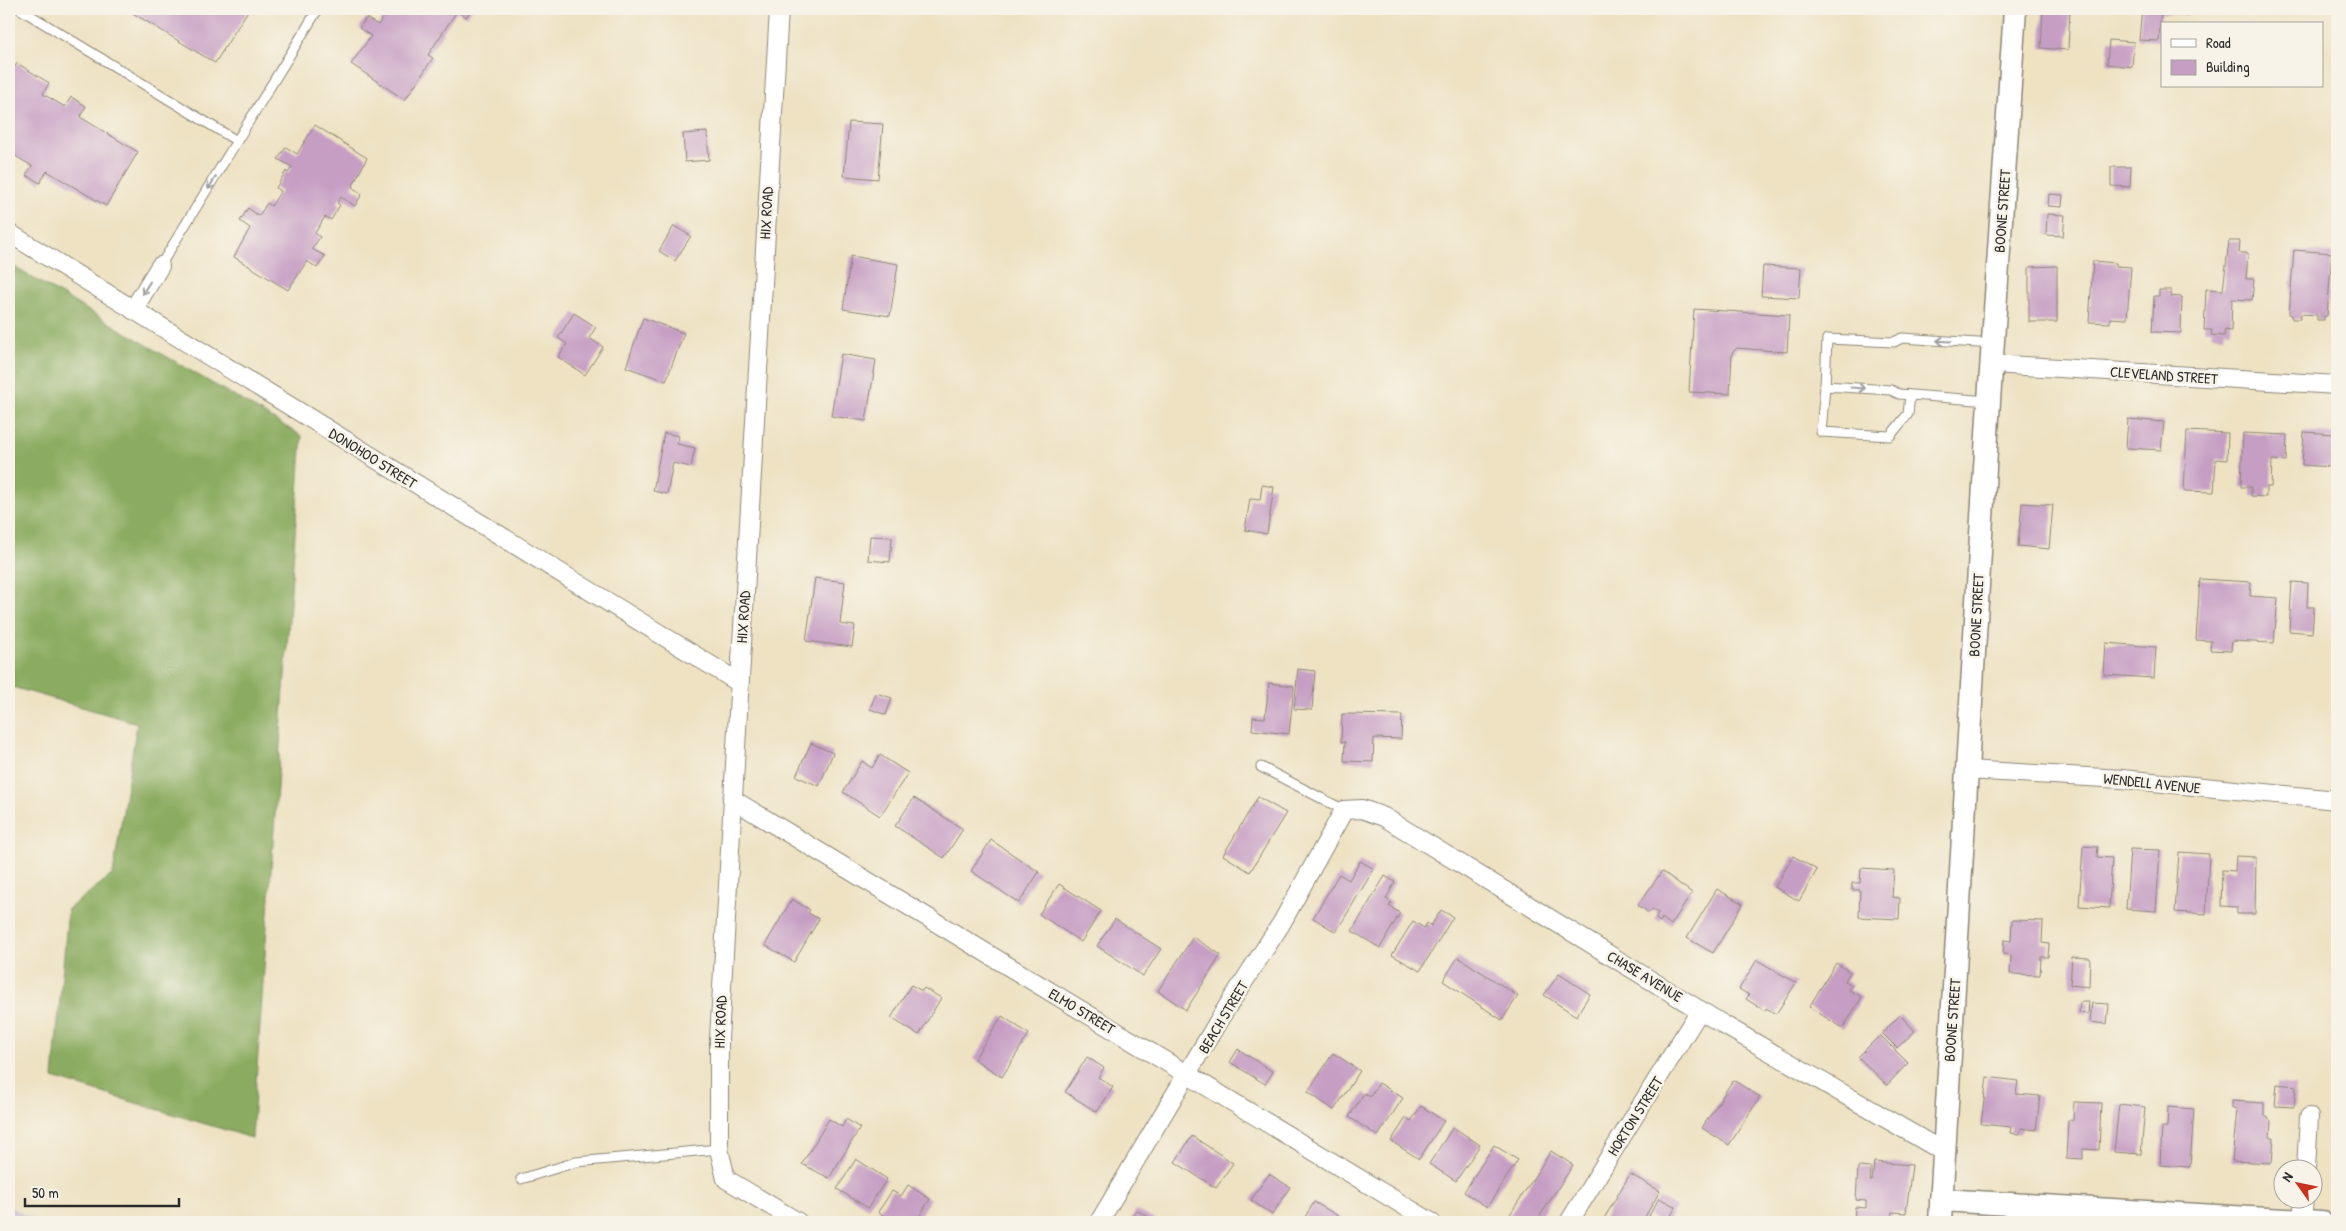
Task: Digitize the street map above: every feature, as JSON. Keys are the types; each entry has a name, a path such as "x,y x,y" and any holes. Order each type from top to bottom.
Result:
{"street":[{"name":"HIX ROAD","path":"779,9 718,1039 720,1149 726,1179 798,1222"},
{"name":"BOONE STREET","path":"1940,1222 1989,402 2015,9"},
{"name":"DONOHOO STREET","path":"9,233 738,682"},
{"path":"133,310 160,266"},
{"name":"CLEVELAND STREET","path":"1992,354 2337,385"},
{"name":"WENDELL AVENUE","path":"1967,770 2122,780 2337,800"},
{"name":"ELMO STREET","path":"732,799 1431,1222"},
{"name":"CHASE AVENUE","path":"1344,810 1362,809 1384,817 1700,1010 1944,1152"},
{"name":"BEACH STREET","path":"1099,1222 1281,924 1344,810"},
{"name":"HORTON STREET","path":"1569,1222 1700,1010"},
{"path":"2307,1158 2309,1117"},
{"path":"1941,1200 2309,1222 2306,1208"}],"lane":[{"path":"20,9 237,141"},
{"path":"160,266 318,9"},
{"path":"1910,395 1908,414 1890,436 1821,432 1827,339 1894,342 1902,338 1992,354"},
{"path":"1825,386 1891,390 1899,394 1989,402"},
{"path":"1261,767 1344,810"},
{"path":"521,1179 576,1162 720,1149"}],"shaded area":[{"path":"9,1207 40,1222 9,1222"}],"green space":[{"path":"9,264 302,436 252,1138 53,1078 68,909 113,874 137,723 9,686"}],"building":[{"path":"126,9 249,9 215,63"},
{"path":"389,9 472,9 466,17 457,11 428,55 433,58 405,100 351,64 371,36 359,28 366,18 378,25"},
{"path":"2043,9 2070,9 2068,50 2041,48"},
{"path":"2142,9 2187,9 2187,15 2161,13 2159,41 2139,40"},
{"path":"2109,40 2134,42 2132,67 2107,64"},
{"path":"17,63 49,83 43,94 65,107 71,97 86,106 80,117 138,152 106,206 47,171 40,183 26,175 32,166 9,152 9,77"},
{"path":"849,122 883,124 878,179 844,176"},
{"path":"315,125 367,158 352,187 362,194 355,206 341,197 337,203 340,205 331,220 325,217 315,233 320,237 312,249 325,256 317,268 307,261 288,290 234,257 250,228 240,221 248,208 259,216 267,203 271,206 281,191 276,188 286,171 288,173 292,167 278,159 286,147 297,154"},
{"path":"707,132 709,160 685,162 683,134"},
{"path":"2111,167 2131,167 2130,187 2111,186"},
{"path":"2049,194 2063,195 2062,207 2048,206"},
{"path":"2047,214 2065,215 2063,236 2046,235"},
{"path":"674,226 691,236 675,261 659,251"},
{"path":"2229,241 2240,241 2239,253 2248,253 2246,279 2254,279 2252,300 2232,299 2231,331 2225,330 2224,336 2211,335 2212,330 2204,330 2206,289 2223,290"},
{"path":"2294,250 2332,253 2327,316 2324,316 2324,320 2317,320 2317,315 2301,314 2300,319 2292,319 2292,315 2289,314"},
{"path":"851,256 898,264 890,316 843,309"},
{"path":"2093,261 2116,263 2116,266 2131,267 2127,319 2110,318 2110,323 2089,322"},
{"path":"1763,266 1801,268 1799,298 1761,296"},
{"path":"2057,266 2057,322 2029,322 2029,267"},
{"path":"2159,290 2171,290 2170,296 2182,297 2181,333 2152,332 2154,296 2159,296"},
{"path":"1694,309 1789,315 1787,352 1737,348 1732,353 1730,394 1689,392"},
{"path":"574,313 596,327 589,338 603,347 585,375 558,357 567,344 558,338"},
{"path":"643,318 684,333 666,381 626,367"},
{"path":"841,354 876,360 866,421 831,416"},
{"path":"2128,419 2164,422 2161,450 2126,448"},
{"path":"2187,431 2228,433 2227,460 2216,459 2214,492 2184,491"},
{"path":"2304,432 2335,434 2337,476 2332,476 2332,467 2302,465"},
{"path":"664,433 679,436 677,444 695,448 691,467 673,463 667,494 653,491"},
{"path":"2243,433 2287,435 2286,461 2272,460 2271,487 2266,487 2266,497 2251,496 2251,487 2241,487"},
{"path":"1262,485 1274,487 1267,534 1245,530 1250,499 1260,500"},
{"path":"2022,503 2053,505 2049,549 2018,546"},
{"path":"870,536 892,537 890,562 868,560"},
{"path":"815,578 845,582 840,624 855,626 852,647 806,641"},
{"path":"2200,579 2251,582 2250,596 2278,598 2274,643 2232,641 2231,651 2210,650 2211,641 2196,640"},
{"path":"2292,582 2308,583 2307,607 2314,607 2312,633 2289,631"},
{"path":"2106,643 2156,647 2154,678 2104,675"},
{"path":"1298,669 1315,671 1312,710 1294,709"},
{"path":"1269,683 1294,686 1289,734 1252,730 1253,717 1265,718"},
{"path":"876,693 892,698 886,715 870,709"},
{"path":"1342,714 1402,715 1401,739 1374,738 1373,762 1344,761 1345,742 1341,742"},
{"path":"811,743 833,753 819,786 796,776"},
{"path":"880,755 908,773 880,816 843,792 862,761 872,768"},
{"path":"1258,797 1286,813 1250,872 1223,855"},
{"path":"914,798 963,829 944,858 895,826"},
{"path":"991,840 1039,872 1019,903 971,871"},
{"path":"2083,846 2098,847 2097,857 2112,858 2109,908 2079,906"},
{"path":"2130,849 2160,850 2156,911 2126,909"},
{"path":"2179,852 2209,854 2206,914 2175,912"},
{"path":"1793,856 1817,870 1799,901 1775,887"},
{"path":"2236,856 2256,857 2255,914 2237,914 2237,907 2221,906 2222,870 2235,871"},
{"path":"1360,861 1374,869 1336,932 1313,918 1339,874 1349,880"},
{"path":"1861,868 1894,870 1892,897 1900,898 1899,919 1859,917 1860,890 1852,890 1852,883 1860,883"},
{"path":"1662,871 1692,893 1671,925 1662,918 1660,922 1655,918 1658,913 1652,909 1649,913 1638,905"},
{"path":"1385,876 1395,882 1386,899 1392,903 1389,906 1400,913 1380,948 1352,931"},
{"path":"1059,884 1101,911 1081,942 1039,914"},
{"path":"1717,889 1743,904 1713,953 1687,938"},
{"path":"792,899 810,910 808,913 819,919 794,962 765,945"},
{"path":"1441,910 1453,917 1420,971 1392,955 1413,921 1424,928 1427,923 1431,926"},
{"path":"1115,919 1161,949 1143,976 1097,946"},
{"path":"2012,920 2043,921 2042,943 2049,944 2048,957 2041,957 2040,975 2010,974 2011,955 2003,954 2004,940 2011,941"},
{"path":"1193,937 1221,955 1186,1010 1158,991"},
{"path":"1458,957 1518,996 1502,1020 1443,981"},
{"path":"2072,957 2090,958 2089,987 2070,985"},
{"path":"1757,960 1796,983 1776,1014 1766,1008 1765,1011 1746,999 1749,995 1739,989"},
{"path":"1836,963 1850,972 1845,981 1852,985 1849,990 1862,997 1843,1028 1809,1007"},
{"path":"1559,974 1590,994 1576,1016 1544,995"},
{"path":"911,985 922,991 924,988 941,998 919,1035 891,1018"},
{"path":"2080,1002 2089,1002 2088,1014 2079,1013"},
{"path":"2092,1003 2109,1004 2107,1024 2090,1022"},
{"path":"1900,1015 1915,1031 1897,1048 1882,1033"},
{"path":"1002,1016 1029,1034 1002,1077 974,1059"},
{"path":"1880,1035 1908,1063 1887,1085 1858,1057"},
{"path":"1238,1049 1273,1072 1265,1084 1230,1062"},
{"path":"1333,1053 1360,1071 1334,1110 1308,1092"},
{"path":"1087,1057 1104,1068 1098,1077 1113,1087 1097,1112 1065,1092"},
{"path":"1987,1077 2018,1081 2016,1094 2040,1096 2036,1130 2021,1128 2020,1134 2010,1133 2011,1127 1981,1124"},
{"path":"1733,1080 1760,1097 1729,1145 1702,1128"},
{"path":"1379,1083 1403,1098 1378,1136 1349,1117 1364,1093 1370,1097"},
{"path":"2277,1084 2296,1086 2294,1107 2275,1106"},
{"path":"2232,1101 2264,1103 2264,1115 2271,1121 2270,1137 2274,1137 2272,1163 2232,1161 2237,1109 2232,1108"},
{"path":"2074,1102 2101,1103 2099,1150 2083,1149 2083,1159 2066,1158 2068,1120 2073,1120"},
{"path":"2119,1104 2145,1107 2141,1154 2114,1152"},
{"path":"1421,1106 1444,1121 1419,1159 1391,1141 1406,1118 1411,1121"},
{"path":"2168,1107 2194,1109 2190,1167 2160,1165 2162,1127 2167,1127"},
{"path":"829,1119 842,1127 846,1119 860,1128 829,1178 802,1164"},
{"path":"1453,1127 1480,1145 1456,1181 1429,1164"},
{"path":"1192,1136 1233,1163 1216,1188 1175,1162"},
{"path":"1494,1145 1518,1160 1487,1207 1464,1192"},
{"path":"1551,1151 1573,1165 1536,1222 1519,1222 1509,1216"},
{"path":"856,1159 887,1179 868,1208 837,1189"},
{"path":"1874,1162 1912,1165 1906,1213 1892,1212 1891,1222 1854,1222 1855,1207 1866,1208 1866,1201 1856,1200 1858,1167 1871,1168 1870,1181 1872,1181"},
{"path":"1269,1174 1290,1187 1272,1215 1251,1200"},
{"path":"1630,1174 1660,1191 1642,1222 1602,1222"},
{"path":"908,1185 930,1199 916,1222 893,1222 878,1212 892,1191 901,1196"},
{"path":"1659,1198 1676,1207 1667,1222 1659,1222 1649,1216"},
{"path":"1314,1202 1345,1220 1343,1222 1302,1222"},
{"path":"1136,1210 1158,1222 1129,1222"}]}
